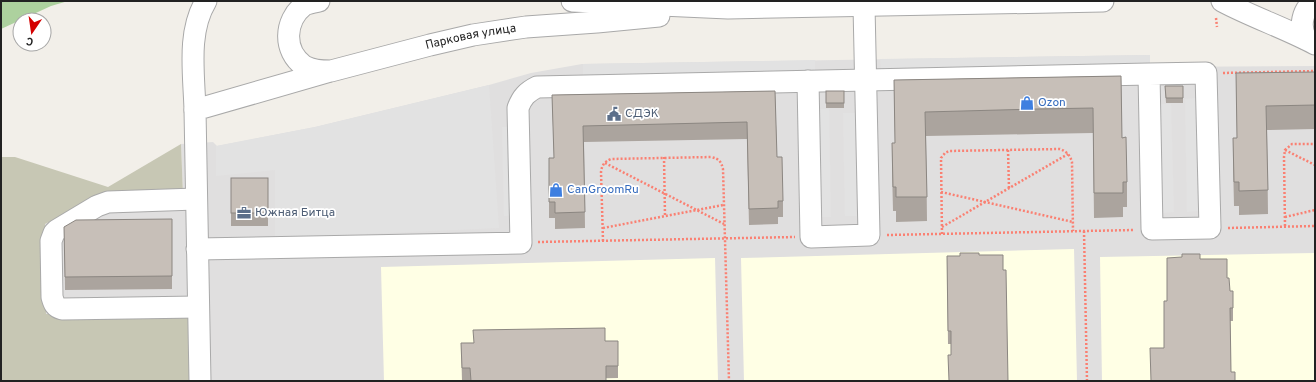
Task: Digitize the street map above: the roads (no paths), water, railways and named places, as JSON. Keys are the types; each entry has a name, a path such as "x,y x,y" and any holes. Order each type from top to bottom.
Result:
{"street":[{"path":"200,381 193,42 195,25 206,1"},
{"name":"Парковая улица","path":"319,1 305,4 294,16 288,31 290,48 295,58 305,66 317,71 331,71 430,45 480,34 526,27 597,22 728,8"},
{"name":"Парковая улица","path":"572,1 728,8 1104,1"},
{"path":"1222,1 1247,14 1310,42"},
{"path":"1310,42 1302,31 1302,23 1308,5 1314,1"},
{"path":"808,81 811,237 869,236 864,6"},
{"path":"194,110 331,71"},
{"path":"197,249 521,242 518,108 521,99 529,91 537,87 808,81 1149,74 1206,73 1210,228 1152,229 1149,74"},
{"path":"196,199 112,201 97,206 57,230 52,237 51,248 52,297 54,305 62,310 198,307"}],"place":[{"name":"Ozon","path":"1027,103"},
{"name":"СДЭК","path":"614,114"},
{"name":"CanGroomRu","path":"556,190"},
{"name":"Южная Битца","path":"244,213"}]}
